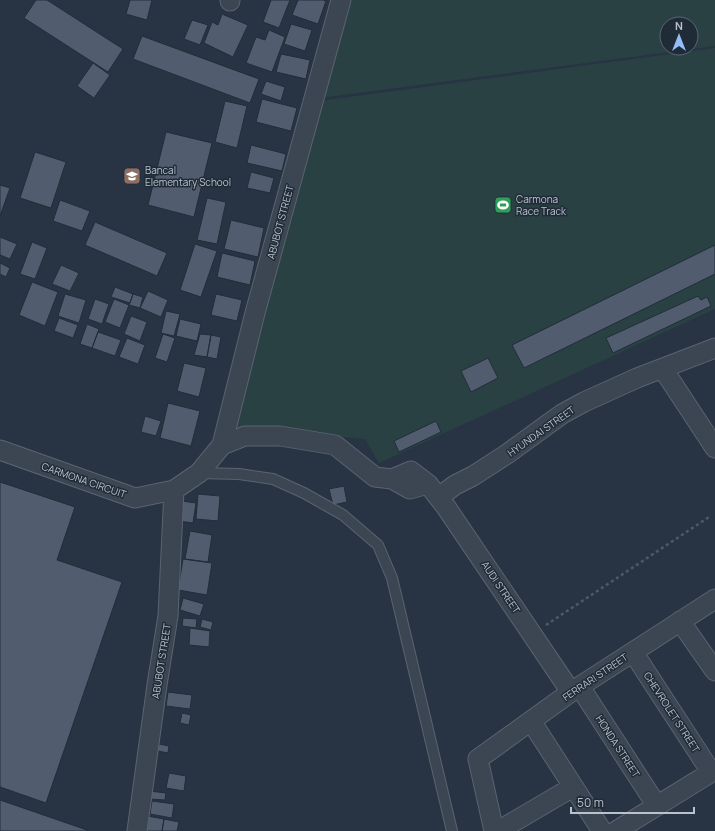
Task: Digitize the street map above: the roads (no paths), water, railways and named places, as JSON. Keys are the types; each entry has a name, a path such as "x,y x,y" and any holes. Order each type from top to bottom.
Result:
{"street":[{"name":"ABUBOT STREET","path":"222,445 341,0"},
{"name":"HYUNDAI STREET","path":"434,491 455,485 473,476 507,454 562,414 584,402 637,378 715,348"},
{"path":"663,369 715,448"},
{"name":"AUDI STREET","path":"222,445 245,436 280,436 335,445 375,477 392,478 411,471 434,491 532,634 575,690"},
{"name":"CARMONA CIRCUIT","path":"0,450 135,498 174,490 199,473 222,445"},
{"name":"ABUBOT STREET","path":"137,831 168,616 174,490"},
{"name":"FERRARI STREET","path":"494,831 478,759 575,690 715,599"},
{"path":"680,621 715,672"},
{"name":"CHEVROLET STREET","path":"633,652 713,771"},
{"name":"HONDA STREET","path":"575,690 657,806"},
{"path":"531,721 602,831"},
{"path":"616,831 713,771"},
{"path":"498,831 573,787"}],"lane":[{"path":"199,473 239,474 273,479 304,493 343,515 378,545 392,578 452,831"}],"place":[{"name":"Bancal Elementary School","path":"132,176"},
{"name":"Carmona Race Track","path":"503,205"}]}
